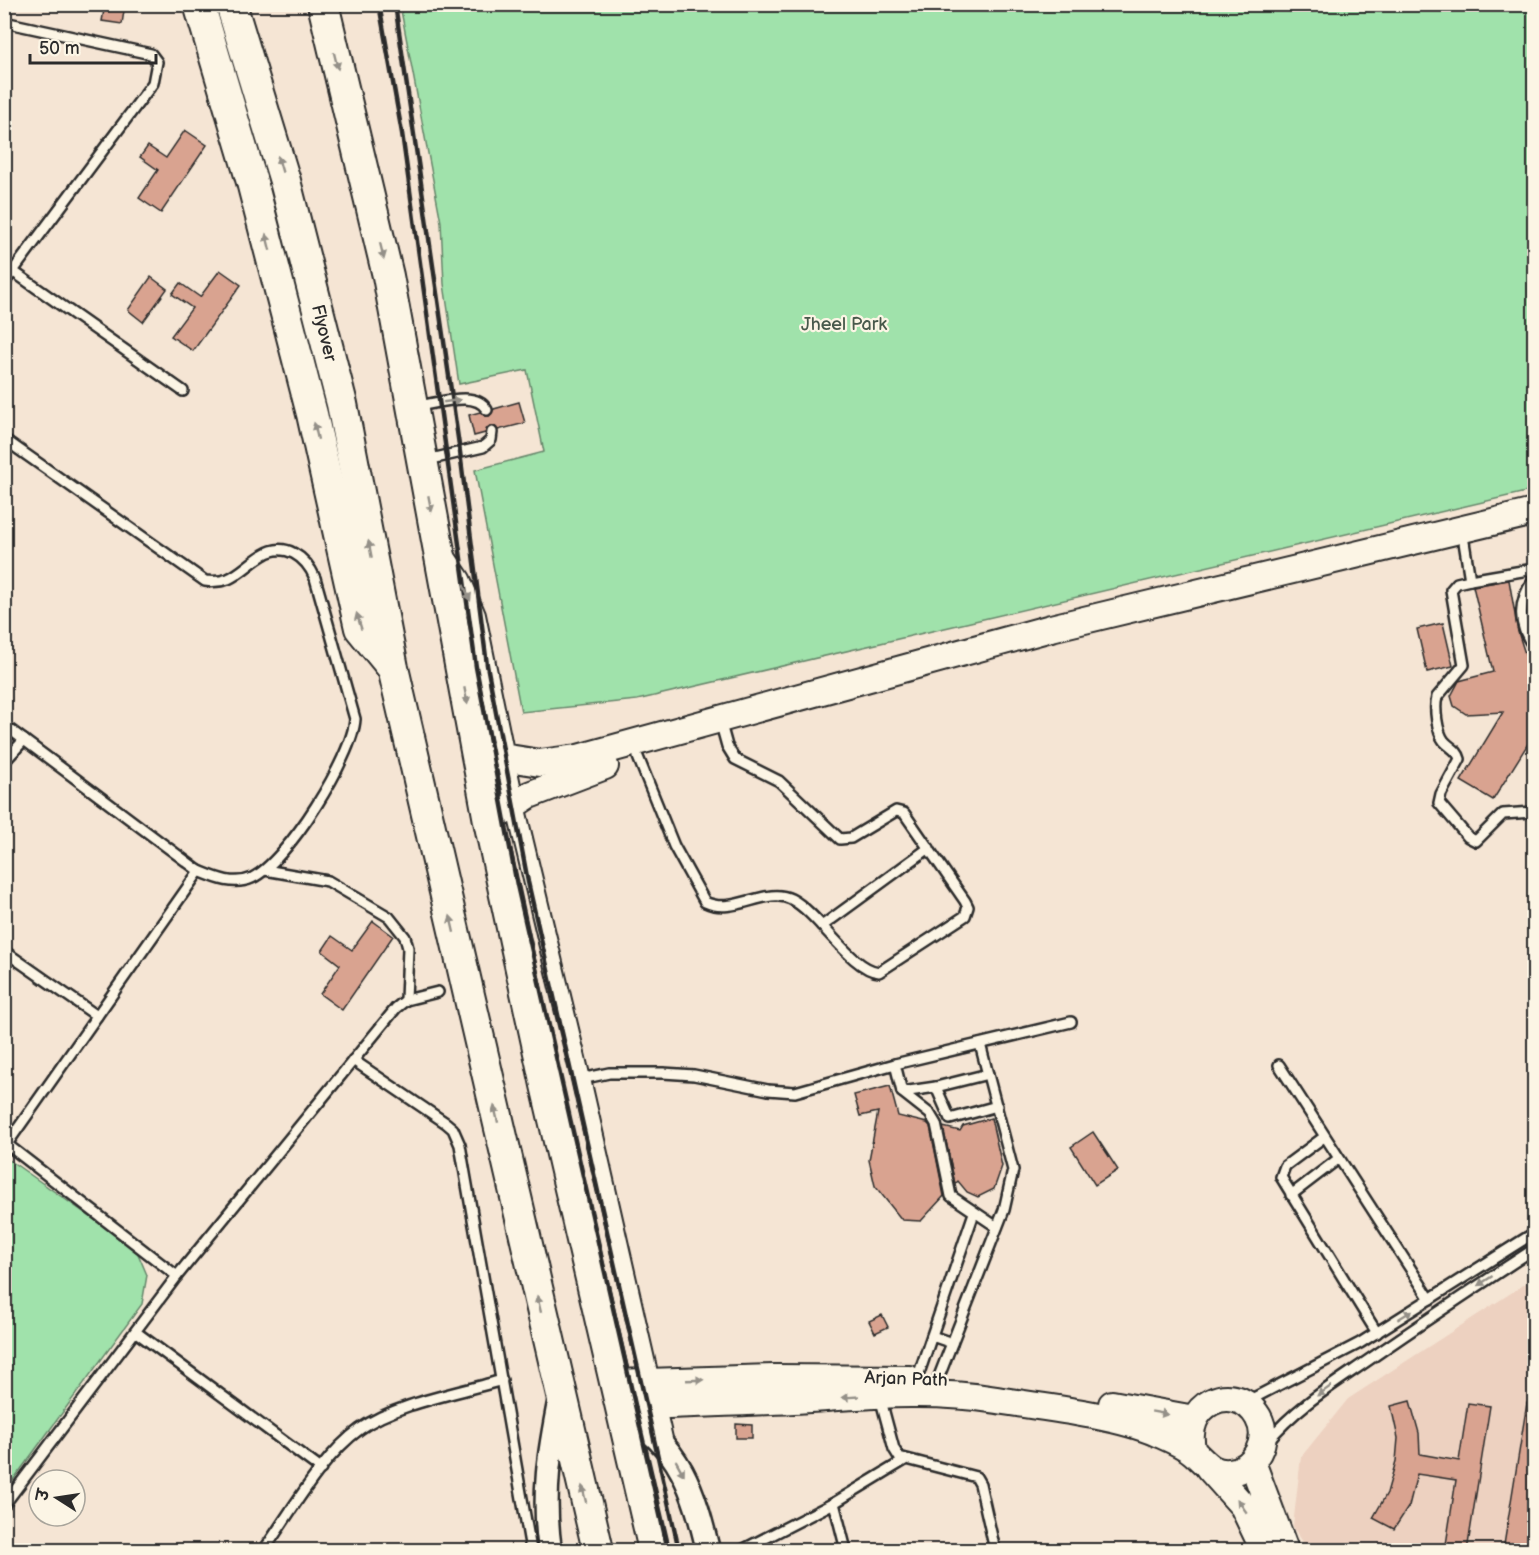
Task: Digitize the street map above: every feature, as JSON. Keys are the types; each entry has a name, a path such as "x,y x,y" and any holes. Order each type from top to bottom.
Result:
{"highway":[{"path":"199,4 261,216 312,414 360,628 393,668"},
{"name":"Flyover","path":"231,4 285,181 342,404 393,668 598,1551"},
{"path":"323,4 388,276 489,821 546,1085 654,1551"}],"main road":[{"path":"489,821 515,805 560,771 636,743 1051,628 1534,512"},
{"path":"477,753 560,771 638,757 722,728 1060,635 1534,526"},
{"name":"Arjan Path","path":"620,1401 653,1393 877,1386 927,1379 1006,1385 1194,1419"},
{"name":"Arjan Path","path":"877,1386 972,1396 1120,1421 1153,1432 1201,1460 1243,1506 1264,1551"},
{"path":"1255,1457 1232,1472 1201,1460 1190,1430 1200,1409 1221,1399 1243,1403 1259,1419 1263,1430 1255,1457 1285,1551"}],"street":[{"path":"437,543 461,579 476,615 515,805 581,1079 664,1443"},
{"path":"550,1551 545,1500 549,1455 560,1395"},
{"path":"620,1401 664,1443 693,1491 708,1551"}],"lane":[{"path":"4,22 151,54 157,62 153,83 8,268 4,283"},
{"path":"8,268 183,391"},
{"path":"412,407 475,399 487,410"},
{"path":"422,461 483,447 491,440 492,432"},
{"path":"4,439 205,581 216,583 230,579 265,553 276,551 296,553 310,565 353,709 355,728 336,770 293,842 265,870 250,879 236,882 221,880 199,872 4,725"},
{"path":"1464,542 1470,580"},
{"path":"1534,569 1457,583 1451,590 1464,664 1437,697 1436,704 1443,739 1458,753 1460,759 1441,794 1439,803 1468,837 1476,841 1503,814 1534,812"},
{"path":"1534,580 1521,608 1524,630 1534,646"},
{"path":"638,757 674,846 705,902 724,907 772,897 788,897 801,906 864,968 879,972 965,916 968,907 965,901 900,810 851,838 840,839 779,781 735,759 727,746 722,728"},
{"path":"4,762 24,740"},
{"path":"822,926 929,848"},
{"path":"265,870 328,881 389,917 405,937 408,948 405,1000"},
{"path":"177,1276 6,1143 199,872"},
{"path":"4,951 97,1016"},
{"path":"4,1505 177,1276 353,1060 405,1000 438,992"},
{"path":"581,1079 609,1073 663,1073 694,1075 768,1090 795,1092 895,1064 1071,1022"},
{"path":"927,1379 952,1343 997,1227 1010,1188 1013,1170 980,1044"},
{"path":"353,1060 446,1123 457,1136 531,1551"},
{"path":"895,1064 902,1092 930,1113 936,1124 951,1196 997,1227"},
{"path":"1279,1065 1430,1299"},
{"path":"902,1092 936,1087 988,1074"},
{"path":"936,1087 950,1119 997,1106"},
{"path":"1324,1137 1282,1171 1281,1177 1377,1333"},
{"path":"1291,1195 1338,1159"},
{"path":"927,1379 932,1336 974,1213"},
{"path":"1243,1403 1377,1333 1534,1233"},
{"path":"1255,1457 1291,1415 1313,1398 1444,1307 1534,1249"},
{"path":"136,1332 321,1469"},
{"path":"932,1336 952,1343"},
{"path":"264,1551 321,1469 359,1429 377,1420 502,1380"},
{"path":"877,1386 894,1449 905,1460 970,1473 976,1477 980,1485 995,1551"},
{"path":"742,1551 834,1503 905,1460"},
{"path":"834,1503 846,1551"}],"shaded area":[{"path":"1534,1278 1534,1550 1308,1550 1293,1526 1301,1457 1348,1399"}],"green space":[{"name":"Jheel Park","path":"400,5 1534,5 1534,490 637,700 521,712 475,470 544,452 527,370 459,384 444,284 441,222"},
{"path":"5,1157 136,1249 147,1275 142,1304 5,1491"}],"building":[{"path":"105,4 125,4 122,24 102,21"},
{"path":"185,130 207,145 161,213 139,198 158,170 140,157 148,146 166,158"},
{"path":"220,270 241,285 193,351 171,336 192,308 172,294 180,283 200,297"},
{"path":"151,277 167,289 143,322 128,310"},
{"path":"519,402 525,423 498,430 490,426 485,433 474,436 469,415 480,412 489,416 494,409"},
{"path":"1509,580 1518,632 1528,663 1531,663 1534,673 1534,734 1493,800 1461,781 1503,712 1466,714 1454,706 1451,696 1459,681 1493,672 1473,586"},
{"path":"1443,623 1453,666 1427,672 1417,629"},
{"path":"373,921 393,936 342,1010 320,994 340,965 322,951 332,936 352,950"},
{"path":"890,1086 898,1116 927,1123 930,1126 944,1196 921,1221 902,1220 875,1186 869,1160 878,1112 860,1116 854,1095"},
{"path":"991,1118 1002,1166 994,1189 978,1197 967,1192 958,1181 955,1184 943,1127 960,1131 963,1126"},
{"path":"1093,1132 1118,1170 1095,1185 1071,1147"},
{"path":"882,1315 888,1327 875,1333 869,1321"},
{"path":"1410,1401 1419,1433 1420,1454 1459,1461 1468,1403 1490,1406 1467,1551 1445,1551 1456,1480 1417,1474 1409,1506 1394,1529 1373,1518 1387,1493 1396,1461 1398,1438 1391,1406"},
{"path":"1527,1403 1534,1404 1534,1503 1527,1551 1503,1551"},
{"path":"736,1424 752,1425 752,1438 736,1438"}],"railway":[{"path":"379,4 402,133 476,667 517,885 668,1550"},
{"path":"395,4 460,452 487,665 528,882 679,1550"}]}
